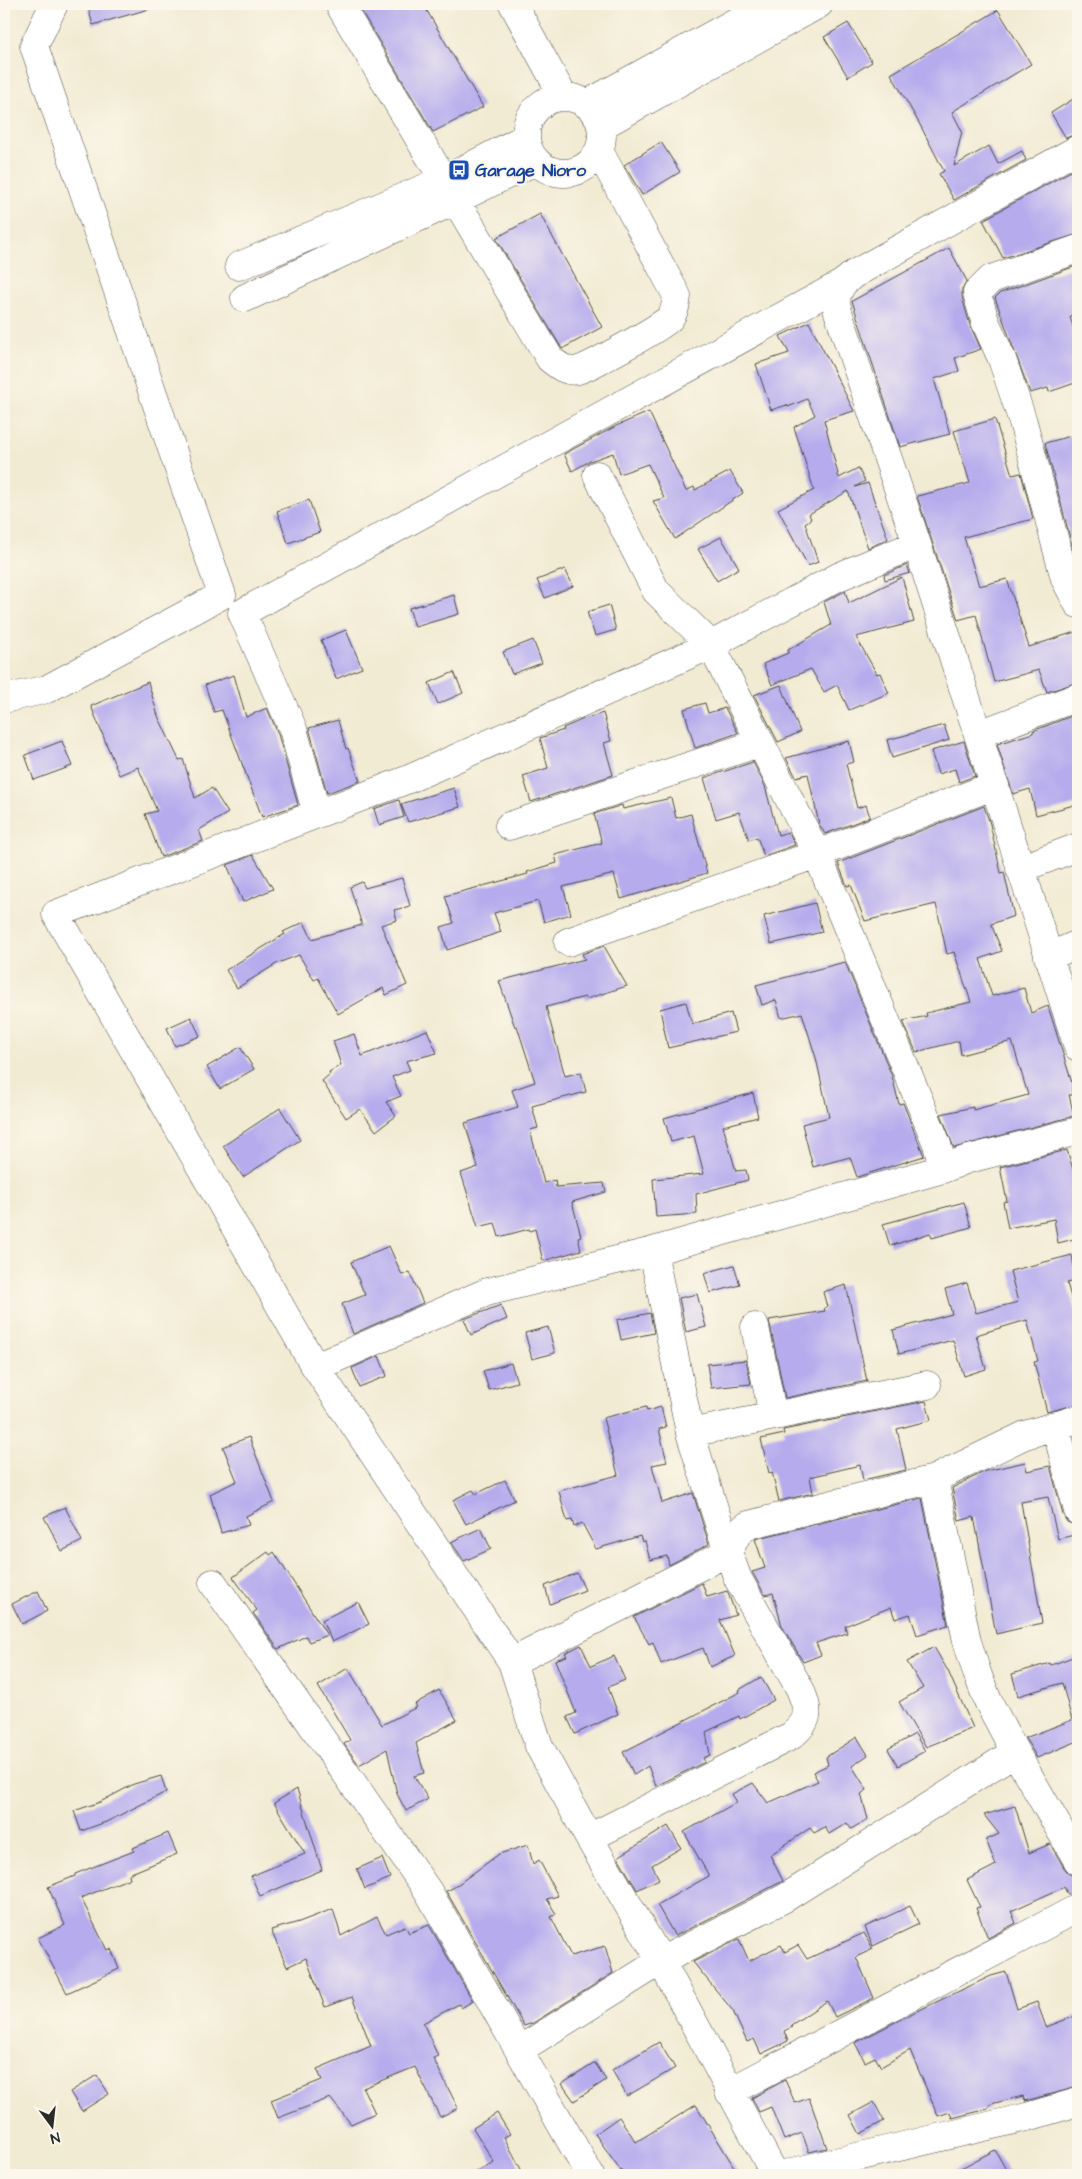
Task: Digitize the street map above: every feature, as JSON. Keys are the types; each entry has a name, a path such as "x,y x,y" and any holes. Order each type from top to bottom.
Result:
{"street":[{"path":"4,699 46,689 222,595 34,46 54,4"},
{"path":"340,4 550,359 562,369 578,370 654,330 669,319 675,307 676,296 587,119 513,4"},
{"path":"587,119 768,4"},
{"path":"587,119 819,4"},
{"path":"550,99 587,119 591,162 581,169 569,173 557,173 545,168 530,150 526,126 531,115 539,105 550,99"},
{"path":"317,814 293,729 242,613 843,283 854,274 1078,149"},
{"path":"245,298 530,150"},
{"path":"239,266 450,190"},
{"path":"1078,249 991,279 977,294 985,321 1002,359 1023,422 1065,579 1078,604"},
{"path":"843,283 835,298 838,312 917,544 1078,1047"},
{"path":"597,475 656,591 711,645 759,743 817,854 938,1144 943,1169"},
{"path":"775,2175 729,2092 661,1961 589,1838 539,1746 512,1662 316,1367 56,914 417,776 711,645 838,577 917,544"},
{"path":"979,734 1078,697"},
{"path":"509,826 759,743"},
{"path":"568,942 817,854 995,785"},
{"path":"1020,869 1078,847"},
{"path":"1048,957 1078,944"},
{"path":"316,1367 487,1292 653,1251 943,1169 965,1160 1078,1131"},
{"path":"589,1838 791,1736 802,1727 807,1716 806,1704 800,1689 738,1579 728,1552 690,1433 653,1251"},
{"path":"754,1327 773,1416"},
{"path":"690,1433 927,1385"},
{"path":"512,1662 728,1552 738,1533 748,1525 934,1479 1025,1435 1066,1422 1078,1511"},
{"path":"934,1479 967,1641 988,1701 1078,1861"},
{"path":"213,1582 428,1891 590,2175"},
{"path":"519,2050 661,1961 785,1898 1015,1752"},
{"path":"729,2092 1078,1908"},
{"path":"780,2175 1027,2117 1078,2102"}],"building":[{"path":"87,4 148,4 149,9 93,25"},
{"path":"357,4 423,4 483,107 433,132"},
{"path":"998,10 1031,64 952,112 962,131 954,166 989,146 998,164 1022,151 1026,160 954,200 939,174 944,171 891,74"},
{"path":"848,23 872,62 848,77 824,37"},
{"path":"1078,96 1078,133 1066,138 1051,113"},
{"path":"661,142 680,172 642,195 624,165"},
{"path":"1078,167 1078,234 1003,258 983,220"},
{"path":"540,214 602,327 562,349 496,238"},
{"path":"949,248 967,281 962,289 962,297 970,325 981,349 955,358 959,371 934,379 950,434 900,447 852,301"},
{"path":"1076,266 1078,271 1078,314 1070,317 1078,341 1078,382 1049,392 1048,388 1030,393 995,298 1000,293"},
{"path":"809,322 854,411 824,420 839,478 858,468 865,481 855,487 868,483 888,539 868,548 848,491 809,514 811,519 805,523 818,562 808,566 778,509 814,490 794,427 815,415 807,399 788,407 787,405 771,410 756,364 789,353 780,336"},
{"path":"649,412 686,491 694,487 695,490 730,471 743,493 675,539 653,501 664,498 648,464 619,474 613,453 590,461 572,471 564,454 616,426"},
{"path":"995,419 1012,475 1021,473 1033,519 964,537 979,586 1007,579 1029,647 1078,631 1078,682 1047,692 1039,670 994,682 976,615 958,620 917,496 970,483 954,431"},
{"path":"1078,434 1078,568 1045,443"},
{"path":"309,500 320,532 288,543 277,511"},
{"path":"721,537 739,568 717,581 698,549"},
{"path":"907,565 910,573 885,580 884,575"},
{"path":"565,569 573,586 545,598 537,580"},
{"path":"902,577 914,622 856,637 877,674 880,673 889,693 849,710 837,685 824,692 811,669 772,685 763,664 788,653 788,650 831,625 824,602 845,591 849,603"},
{"path":"454,595 459,614 415,627 409,608"},
{"path":"609,605 616,630 595,636 587,612"},
{"path":"346,630 362,668 336,679 321,640"},
{"path":"533,640 542,663 512,674 503,652"},
{"path":"454,672 463,693 438,704 429,683"},
{"path":"234,675 246,717 267,708 278,734 298,805 262,817 222,710 214,712 205,685"},
{"path":"148,682 158,716 179,760 183,759 195,798 212,788 228,813 199,830 203,841 161,857 145,814 157,811 138,767 119,775 91,706"},
{"path":"781,685 800,732 778,742 754,695"},
{"path":"705,703 708,713 725,708 738,733 695,748 684,709"},
{"path":"603,713 611,741 604,743 613,775 531,802 523,776 548,768 540,738"},
{"path":"1074,715 1078,731 1078,804 1036,815 1030,789 1013,794 997,744 1033,733 1033,731"},
{"path":"338,720 346,749 348,748 360,781 327,793 309,728"},
{"path":"944,725 949,740 892,758 887,740"},
{"path":"62,741 72,766 34,780 25,755"},
{"path":"849,741 854,762 846,764 857,808 866,805 870,817 825,834 819,824 808,774 796,777 786,758"},
{"path":"964,741 975,776 959,782 955,769 938,774 931,751"},
{"path":"753,762 765,786 778,835 789,832 795,845 764,856 757,837 749,840 739,812 716,819 704,778"},
{"path":"454,788 460,807 408,822 401,804"},
{"path":"671,798 676,818 691,814 707,873 621,899 614,874 563,887 571,914 544,922 538,901 494,913 501,932 447,950 441,927 454,923 445,896 528,874 527,872 557,863 555,855 602,843 594,814 622,805 623,809"},
{"path":"399,800 404,817 379,825 374,809"},
{"path":"984,806 1001,873 1004,872 1014,916 991,924 1002,951 980,959 992,996 1024,988 1031,1013 1048,1006 1072,1083 1072,1095 1069,1095 1074,1116 954,1148 941,1114 973,1107 973,1110 1028,1095 1012,1041 961,1055 959,1041 916,1052 903,1021 927,1016 926,1013 971,1002 954,952 947,954 936,904 865,921 851,885 847,886 838,863"},
{"path":"253,855 273,889 243,902 227,865"},
{"path":"402,878 410,906 394,910 397,920 381,925 407,985 386,995 383,988 338,1014 318,978 314,980 299,955 278,963 237,988 226,970 285,934 283,932 304,922 312,939 362,925 350,887 362,882 365,888"},
{"path":"815,903 822,932 771,944 764,916"},
{"path":"604,946 627,986 586,999 585,997 546,1007 565,1076 581,1072 586,1092 532,1106 538,1128 530,1130 544,1183 555,1180 556,1187 604,1183 606,1192 572,1202 581,1236 578,1237 581,1250 543,1261 535,1229 499,1237 495,1223 478,1227 461,1173 478,1167 465,1123 518,1107 512,1090 535,1082 517,1026 515,1027 499,981 585,959 582,954"},
{"path":"845,962 892,1076 899,1104 903,1103 924,1156 857,1177 850,1157 813,1167 802,1124 829,1117 816,1058 802,1013 781,1018 776,1000 762,1005 756,985"},
{"path":"686,1002 692,1024 731,1013 736,1032 668,1048 660,1009"},
{"path":"191,1017 200,1036 175,1046 167,1028"},
{"path":"427,1030 437,1053 406,1061 410,1070 392,1077 401,1096 386,1102 396,1116 376,1131 360,1109 346,1118 322,1081 330,1074 329,1072 341,1065 333,1041 354,1034 362,1056"},
{"path":"240,1047 254,1069 220,1089 207,1067"},
{"path":"753,1093 758,1117 723,1126 736,1171 746,1170 748,1180 696,1194 697,1214 656,1217 653,1179 704,1174 694,1136 671,1142 664,1118"},
{"path":"280,1108 300,1140 243,1177 223,1146"},
{"path":"1067,1150 1078,1185 1078,1238 1058,1243 1054,1219 1008,1228 1003,1202 1007,1201 1000,1167"},
{"path":"964,1202 971,1227 932,1238 930,1233 890,1246 883,1224"},
{"path":"389,1246 402,1275 410,1272 423,1303 353,1334 342,1304 365,1295 351,1262"},
{"path":"1072,1255 1076,1281 1067,1283 1078,1322 1078,1404 1047,1412 1034,1362 1038,1361 1027,1320 976,1335 986,1369 964,1376 953,1340 899,1354 893,1330 952,1314 945,1289 967,1283 976,1313 1018,1302 1010,1271"},
{"path":"734,1265 740,1285 710,1293 704,1273"},
{"path":"846,1285 867,1381 785,1398 769,1320 825,1311 824,1308 827,1307 823,1292"},
{"path":"697,1294 706,1327 686,1332 679,1298"},
{"path":"501,1305 507,1319 471,1335 464,1319"},
{"path":"650,1313 654,1333 621,1340 617,1320"},
{"path":"548,1327 555,1353 532,1359 525,1333"},
{"path":"379,1356 387,1376 359,1387 352,1368"},
{"path":"746,1360 751,1384 711,1388 707,1364"},
{"path":"511,1363 517,1382 489,1390 483,1371"},
{"path":"926,1401 931,1420 897,1429 906,1470 863,1480 860,1465 810,1477 813,1493 779,1501 772,1472 769,1473 761,1439 784,1434 783,1430"},
{"path":"646,1407 647,1411 661,1407 666,1427 659,1429 667,1462 652,1465 662,1503 693,1493 709,1544 669,1565 667,1556 650,1560 645,1541 642,1542 640,1536 596,1549 582,1523 574,1527 572,1520 567,1521 559,1491 618,1475 603,1418"},
{"path":"249,1437 274,1502 246,1516 249,1525 221,1533 210,1494 237,1481 223,1447"},
{"path":"1025,1462 1027,1471 1050,1466 1063,1515 1067,1522 1078,1526 1078,1534 1058,1539 1048,1497 1021,1502 1042,1623 996,1634 974,1517 959,1521 952,1488 986,1471"},
{"path":"505,1480 515,1500 466,1524 453,1500 473,1490 476,1494"},
{"path":"922,1498 948,1625 917,1635 910,1614 895,1619 891,1607 845,1626 847,1633 816,1643 821,1655 803,1662 782,1626 773,1593 765,1595 752,1572 765,1568 755,1539"},
{"path":"65,1507 82,1541 62,1551 44,1517"},
{"path":"481,1528 491,1549 464,1561 451,1542"},
{"path":"268,1552 270,1555 274,1552 327,1635 309,1642 306,1636 278,1649 253,1613 257,1610 233,1577"},
{"path":"577,1573 585,1590 550,1604 545,1586"},
{"path":"702,1583 707,1597 727,1591 728,1593 736,1615 720,1620 735,1656 710,1667 703,1648 661,1664 653,1642 649,1644 634,1617"},
{"path":"38,1591 47,1611 22,1624 12,1604"},
{"path":"358,1602 369,1624 332,1642 322,1620"},
{"path":"581,1645 591,1666 614,1656 625,1680 608,1687 618,1714 575,1734 567,1717 576,1713 555,1660 567,1656 565,1653"},
{"path":"934,1647 948,1671 973,1728 926,1747 899,1702 923,1688 907,1662"},
{"path":"1078,1655 1078,1741 1037,1758 1025,1738 1072,1720 1062,1683 1018,1696 1012,1674 1050,1663 1051,1665"},
{"path":"348,1668 382,1725 417,1707 415,1704 439,1690 457,1720 416,1743 424,1773 414,1776 428,1799 406,1811 397,1794 387,1749 359,1765 344,1744 350,1740 318,1686"},
{"path":"761,1677 774,1700 740,1719 739,1716 706,1732 710,1755 703,1758 705,1762 656,1786 648,1766 634,1775 623,1752 740,1692 739,1690"},
{"path":"915,1734 925,1751 898,1766 888,1749"},
{"path":"857,1737 868,1755 852,1766 867,1790 861,1794 868,1819 851,1829 847,1823 829,1834 825,1827 814,1833 810,1828 770,1855 783,1881 675,1936 657,1905 709,1876 684,1832 737,1802 732,1794 753,1783 768,1803 818,1781 813,1772 828,1765 826,1757"},
{"path":"161,1776 166,1792 106,1822 81,1831 74,1811 100,1802 134,1784"},
{"path":"297,1789 322,1870 260,1896 251,1876 305,1854 274,1803"},
{"path":"1015,1806 1029,1853 1050,1844 1065,1869 1071,1875 1078,1877 1078,1892 1068,1895 1064,1887 1011,1911 1016,1923 988,1938 976,1908 980,1907 967,1880 996,1865 986,1840 999,1834 984,1815"},
{"path":"668,1826 681,1848 652,1865 659,1879 637,1890 618,1857"},
{"path":"168,1833 177,1854 129,1874 130,1878 81,1898 107,1950 111,1949 119,1969 67,1993 38,1938 65,1925 48,1887 75,1876 75,1874 134,1851 133,1848"},
{"path":"528,1845 533,1864 539,1860 558,1896 547,1899 556,1914 551,1917 571,1956 605,1946 613,1973 533,2023 524,2026 446,1891 453,1888 499,1854"},
{"path":"382,1858 390,1878 365,1889 357,1869"},
{"path":"910,1906 919,1924 873,1946 865,1927"},
{"path":"333,1909 341,1936 377,1917 386,1934 405,1926 409,1933 429,1925 473,2001 461,2008 459,2004 423,2023 438,2056 433,2058 458,2108 440,2117 415,2067 363,2088 375,2113 351,2124 330,2098 278,2118 271,2100 322,2080 317,2069 371,2046 352,1997 325,2007 306,1958 287,1967 271,1930"},
{"path":"864,1933 873,1949 856,1957 874,1998 835,2017 827,2001 784,2031 788,2041 761,2054 754,2039 747,2042 733,2011 693,1962 739,1939 749,1961 781,1945 785,1952 798,1945 807,1959"},
{"path":"1006,1972 1017,2009 1037,2002 1046,2027 1078,2015 1078,2087 1025,2101 1028,2099 1025,2100 1023,2096 991,2104 988,2109 952,2118 950,2112 938,2116 910,2050 881,2067 875,2057 865,2062 855,2043 991,1976"},
{"path":"659,2042 675,2068 627,2096 612,2070"},
{"path":"595,2063 606,2080 574,2101 562,2084"},
{"path":"97,2075 109,2094 82,2111 70,2092"},
{"path":"785,2080 795,2103 809,2098 827,2148 809,2152 802,2133 784,2140 771,2107 759,2112 752,2098"},
{"path":"874,2102 884,2121 860,2134 850,2115"},
{"path":"696,2105 739,2175 624,2175 595,2134 619,2117 636,2142"},
{"path":"497,2113 510,2134 504,2137 524,2175 470,2175 494,2162 473,2128"},
{"path":"995,2150 1009,2175 948,2175"}],"place":[{"name":"Garage Nioro","path":"459,170"}]}
